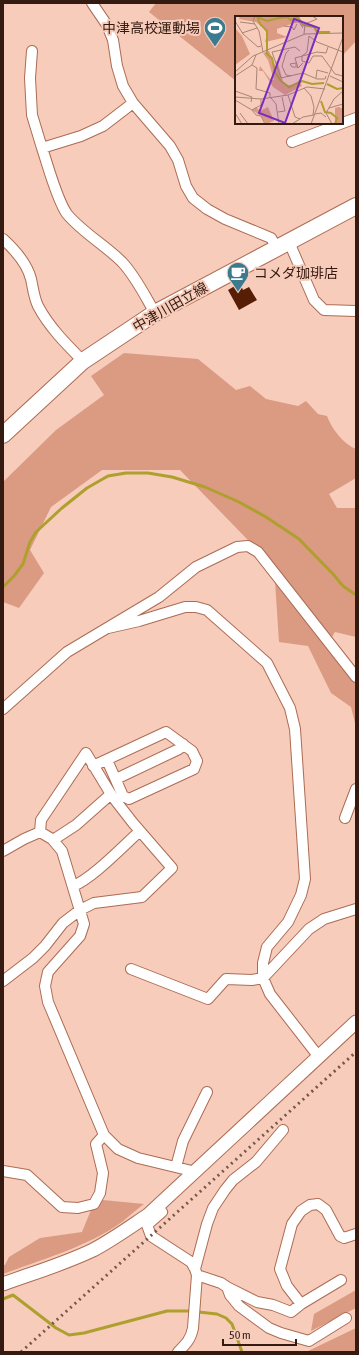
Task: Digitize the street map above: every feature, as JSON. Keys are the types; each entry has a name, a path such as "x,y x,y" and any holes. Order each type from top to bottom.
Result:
{"main road":[{"name":"中津川田立線","path":"3,435 84,362 155,313 356,206"}],"street":[{"path":"92,3 107,25 113,40 119,76 123,86 133,103 170,146 178,160 186,186 193,198 207,209 225,219 271,238 283,245 314,300 324,310 356,311"},
{"path":"32,51 30,78 32,115 56,190 66,212 81,228 122,262 133,275 155,313"},
{"path":"42,148 81,136 102,126 133,103"},
{"path":"343,123 356,118"},
{"path":"292,142 340,124"},
{"path":"3,238 16,251 25,264 31,278 38,306 62,339 84,362"},
{"path":"3,709 67,652 159,597 196,567 237,547 248,546 258,552 356,677"},
{"path":"108,628 139,621 185,607 196,607 207,610 267,663 290,708 294,729 305,879 301,895 288,922 268,948 263,963 263,978 270,994 319,1057"},
{"path":"93,766 166,732 192,751 197,762 194,769 129,799 123,796 107,760"},
{"path":"116,779 179,749 183,744"},
{"path":"3,981 33,958 64,923 80,910 94,903 142,897 172,868 111,794 86,753 41,820 40,832"},
{"path":"346,818 356,788"},
{"path":"53,840 76,825 111,794"},
{"path":"72,886 78,884 104,864 140,831"},
{"path":"40,832 53,840 62,851 84,924 80,936 48,972 45,986 48,1002 104,1136 118,1149 138,1158 196,1172"},
{"path":"3,851 40,832"},
{"path":"131,969 208,999 226,979 252,980 263,978 309,929 324,919 356,909"},
{"path":"3,1284 93,1250 148,1215 356,1022"},
{"path":"176,1166 183,1141 207,1092"},
{"path":"178,1352 187,1343 194,1328 196,1272 207,1224 213,1208 233,1180 256,1162 283,1130"},
{"path":"3,1172 27,1175 62,1207 78,1208 94,1204 100,1193 103,1173 96,1144 104,1136"},
{"path":"301,1304 287,1286 280,1268 292,1224 301,1211 310,1204 318,1204 326,1210 340,1236 344,1238 356,1234"},
{"path":"158,1206 162,1212 147,1226 150,1236 191,1262 196,1272 257,1302 273,1305 291,1312 301,1304 341,1280"},
{"path":"227,1287 230,1295 239,1306 269,1328 281,1334 309,1341 346,1318"}],"shaded area":[{"name":"中津高校運動場","path":"156,3 356,3 356,41 343,55 343,16 235,16 235,80 149,12"},
{"path":"124,353 198,359 236,390 250,386 266,399 298,406 306,401 318,414 327,416 338,436 351,447 356,449 356,478 329,494 337,508 356,508 356,637 335,632 326,647 356,683 356,724 351,707 331,693 308,646 279,642 274,566 180,470 102,470 51,507 30,550 44,573 19,608 3,602 3,482 56,430 104,395 91,376"},
{"path":"103,1200 144,1204 122,1222 94,1239 64,1252 3,1274 3,1265 5,1265 9,1257 40,1238 82,1232 91,1210"},
{"path":"356,1290 356,1308 311,1331 314,1314"},
{"path":"356,1328 356,1352 306,1352"}],"building":[{"path":"240,283 243,290 249,287 257,300 239,310 228,290"}],"waterway":[{"path":"3,587 23,564 30,542 36,532 87,488 108,476 126,473 148,473 172,477 205,487 239,502 266,517 299,539 343,586 356,595"},
{"path":"3,1299 13,1295 56,1328 69,1335 84,1333 167,1311 189,1311 217,1314 226,1318 232,1324 242,1352"}],"railway":[{"path":"21,1352 356,1052"}],"place":[{"name":"中津高校運動場","path":"215,48"},
{"name":"コメダ珈琲店","path":"238,292"}]}
